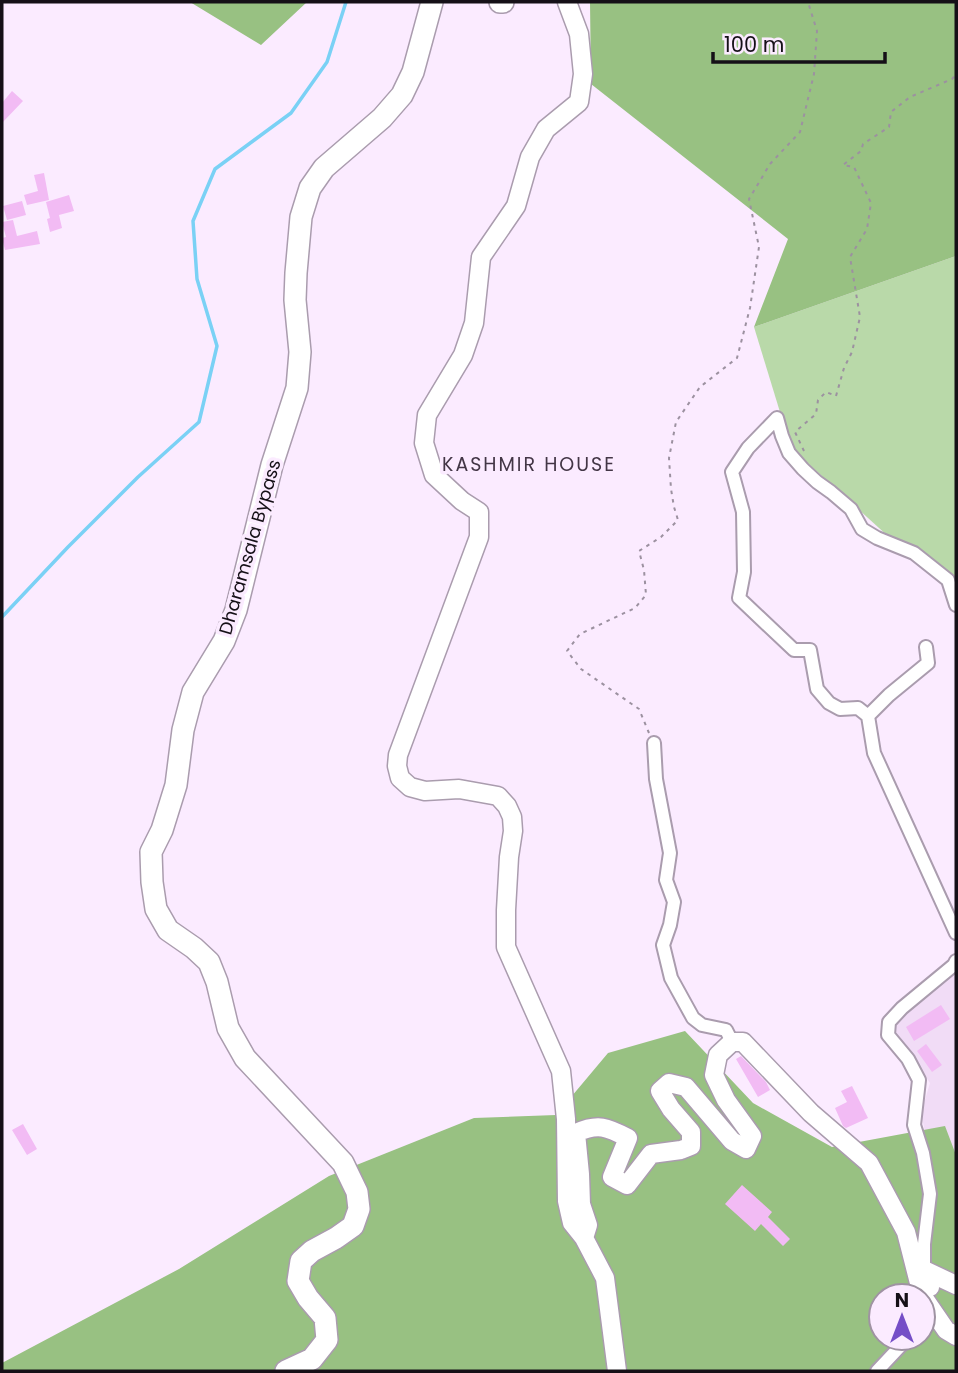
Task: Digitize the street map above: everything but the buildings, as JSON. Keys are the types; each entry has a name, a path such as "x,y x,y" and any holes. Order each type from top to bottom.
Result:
{"main road":[{"name":"Dharamsala Bypass","path":"286,1371 312,1359 327,1340 325,1318 298,1281 301,1261 312,1251 353,1226 359,1209 357,1192 343,1163 245,1058 229,1028 209,962 168,930 156,909 152,882 152,852 176,785 183,730 193,692 224,642 236,610 272,466 297,388 300,352 295,300 296,273 301,217 310,188 324,168 382,118 402,95 413,72 432,2"},
{"path":"567,2 579,34 583,74 579,102 546,129 530,158 516,206 481,257 474,323 463,355 427,415 424,443 434,475 462,501 479,512 479,537 398,755 397,766 400,778 410,787 425,791 459,789 498,796 512,817 506,947 561,1071 566,1119 567,1201 572,1223 584,1238 605,1278 617,1371"},
{"path":"584,1238 588,1225 581,1204 576,1133 589,1127 609,1128 628,1138 612,1177 627,1185 652,1154 691,1146 691,1132 660,1091 669,1083 686,1087 732,1141 746,1149 752,1136 726,1100 714,1076 718,1055 732,1042 743,1042 811,1113 869,1163 906,1232 919,1282"},
{"path":"924,1270 956,1284"},
{"path":"924,1270 931,1291 950,1319 956,1322"},
{"path":"937,1324 956,1336"}],"street":[{"path":"956,605 948,580 914,553 862,529 851,509 808,473 789,453 777,418 748,447 732,472 743,512 744,572 739,598 794,650 810,650 817,690 829,704 840,709 858,708 868,716 874,753 956,933"},
{"path":"868,716 928,663 926,647"},
{"path":"654,743 656,779 670,853 666,880 674,902 663,945 671,978 693,1018 702,1025 726,1030 732,1042"},
{"path":"924,1270 930,1194 923,1153 914,1125 919,1080 908,1059 888,1035 889,1021 956,961"},
{"path":"877,1371 895,1352"}],"path":[{"path":"654,743 639,709 581,669 567,651 579,634 635,608 646,596 639,551 661,537 678,520 671,489 669,458 676,422 700,387 737,358 750,308 759,247 749,199 770,164 800,132 814,75 817,31 808,2"},
{"path":"808,473 805,453 795,432 816,414 818,400 826,392 836,396 852,352 860,317 850,257 867,229 871,203 854,167 843,165 861,151 863,144 889,127 891,112 910,97 953,79 956,75"}],"shaded area":[{"path":"956,974 956,1222 933,1169 921,1113 930,1083 896,1032 893,1009"}],"green space":[{"path":"190,2 307,2 261,45"},
{"path":"590,2 956,2 956,256 754,327 788,239 591,84"},
{"path":"956,256 956,598 791,448 754,327"},
{"path":"685,1031 753,1103 832,1147 945,1126 956,1155 956,1371 2,1371 2,1363 179,1269 329,1176 474,1118 556,1115 608,1053"}],"waterway":[{"path":"2,617 138,477 199,422 217,346 197,279 193,221 215,169 291,113 327,62 346,2"}],"district":[{"name":"KASHMIR HOUSE","path":"529,464"}]}
